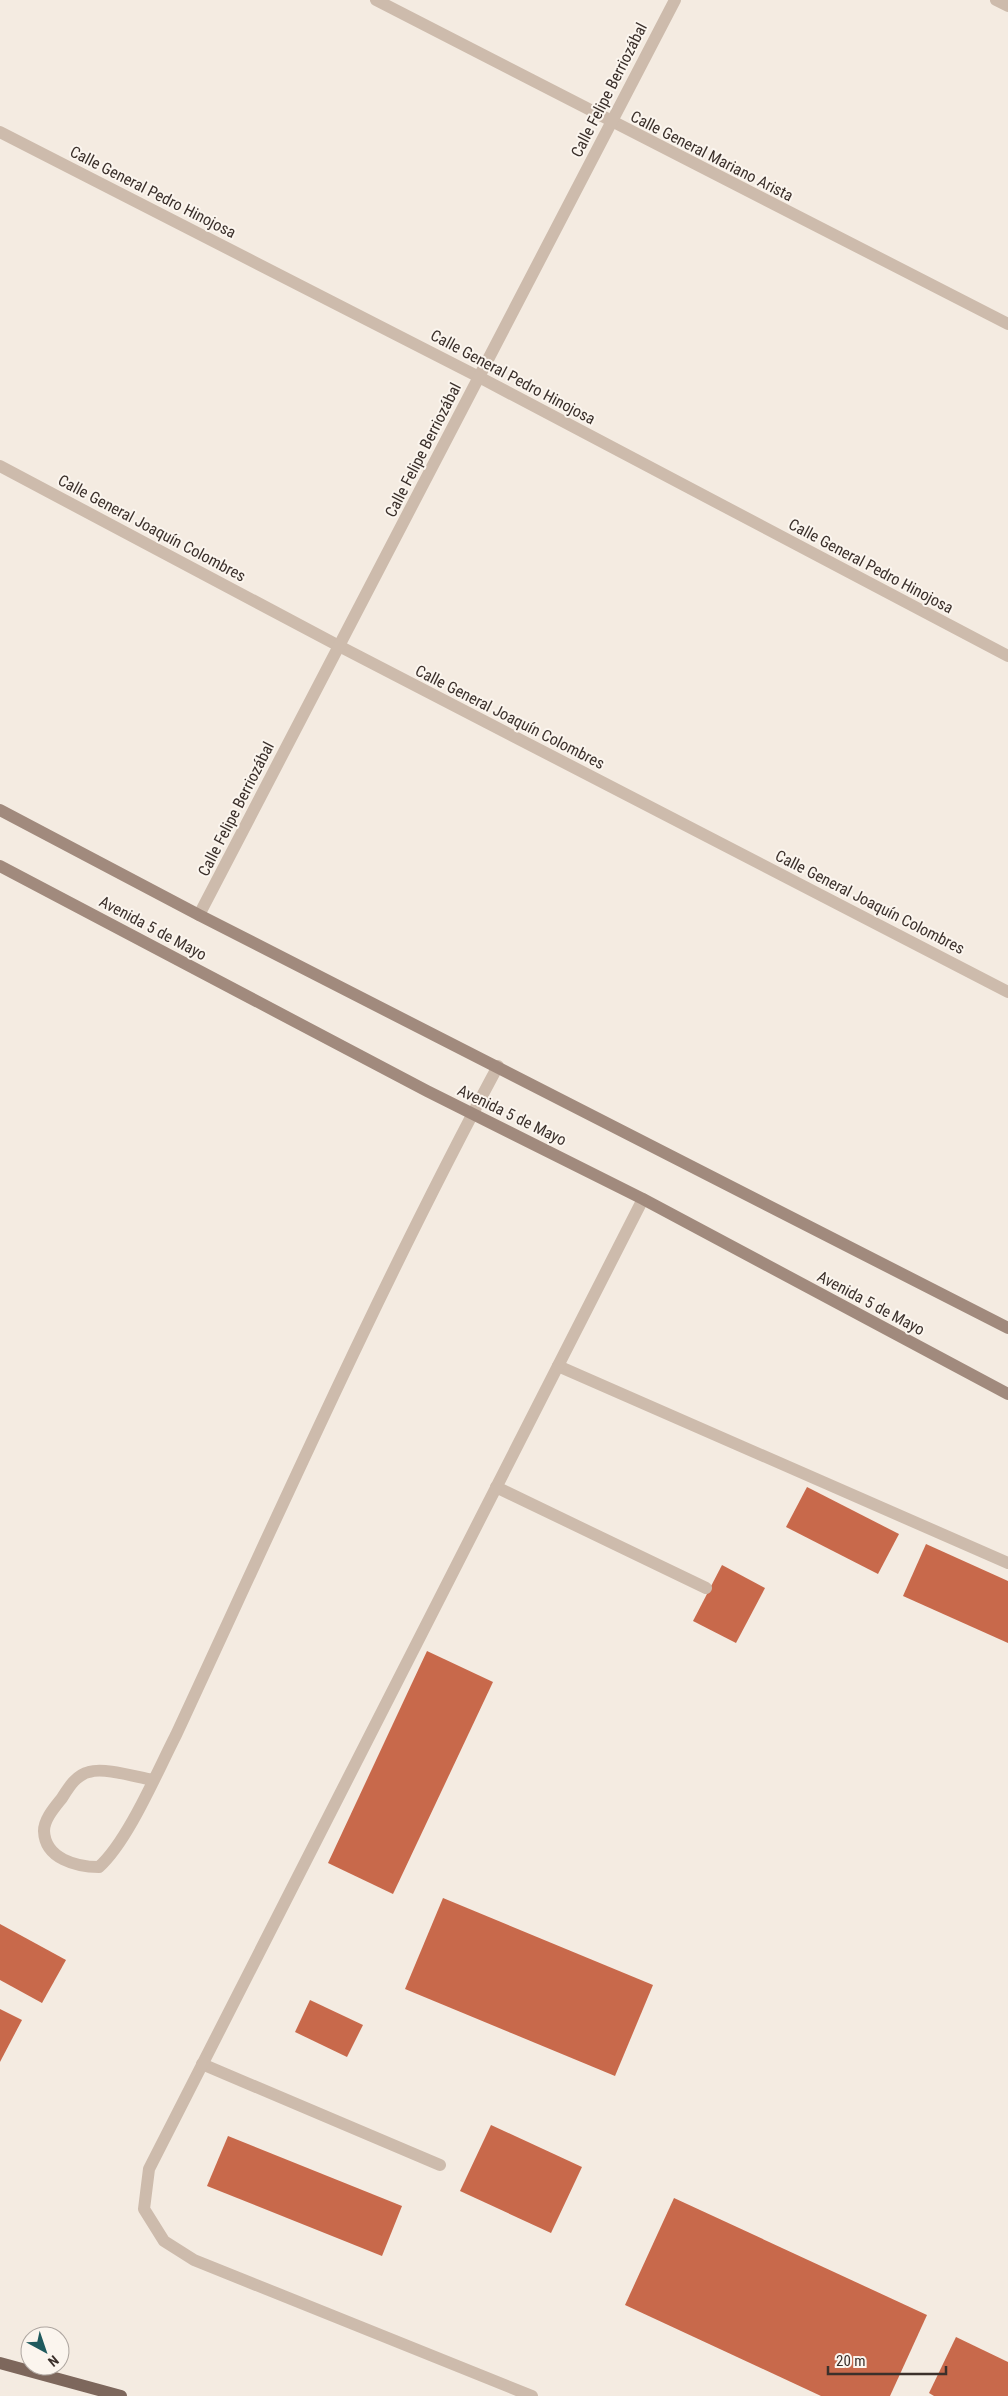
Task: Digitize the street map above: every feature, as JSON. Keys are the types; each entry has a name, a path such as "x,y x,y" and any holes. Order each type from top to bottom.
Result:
{"main road":[{"path":"0,2363 121,2396"}],"street":[{"name":"Calle General Mariano Arista","path":"376,0 1008,324"},
{"name":"Calle Felipe Berriozábal","path":"199,915 675,0"},
{"path":"996,0 1008,6"},
{"name":"Calle General Pedro Hinojosa","path":"0,132 479,377 1008,656"},
{"name":"Calle General Joaquín Colombres","path":"0,466 339,646 1008,992"},
{"name":"Avenida 5 de Mayo","path":"0,810 199,915 1008,1328"},
{"name":"Avenida 5 de Mayo","path":"0,866 472,1114 643,1199 1008,1394"},
{"path":"153,1780 101,1771 90,1771 80,1775 49,1815 44,1830 48,1846 59,1858 83,1867 99,1867 112,1856 153,1780 366,1327 472,1114 498,1066"},
{"path":"532,2396 194,2260 164,2241 144,2209 149,2169 643,1199"},
{"path":"558,1366 1008,1563"},
{"path":"496,1487 706,1588"},
{"path":"202,2064 440,2165"}],"building":[{"path":"807,1487 899,1534 878,1574 786,1527"},
{"path":"926,1544 1008,1581 1008,1643 903,1596"},
{"path":"722,1565 765,1588 736,1643 693,1621"},
{"path":"427,1651 493,1682 393,1894 328,1863"},
{"path":"443,1898 653,1985 615,2076 405,1989"},
{"path":"0,1924 66,1960 42,2003 0,1980"},
{"path":"310,2000 363,2025 347,2057 295,2032"},
{"path":"0,2009 22,2020 0,2062"},
{"path":"491,2125 582,2167 551,2233 460,2191"},
{"path":"228,2136 402,2206 382,2256 207,2186"},
{"path":"674,2198 927,2315 890,2396 821,2396 625,2305"},
{"path":"956,2337 1008,2362 1008,2396 934,2396 929,2393"}]}
